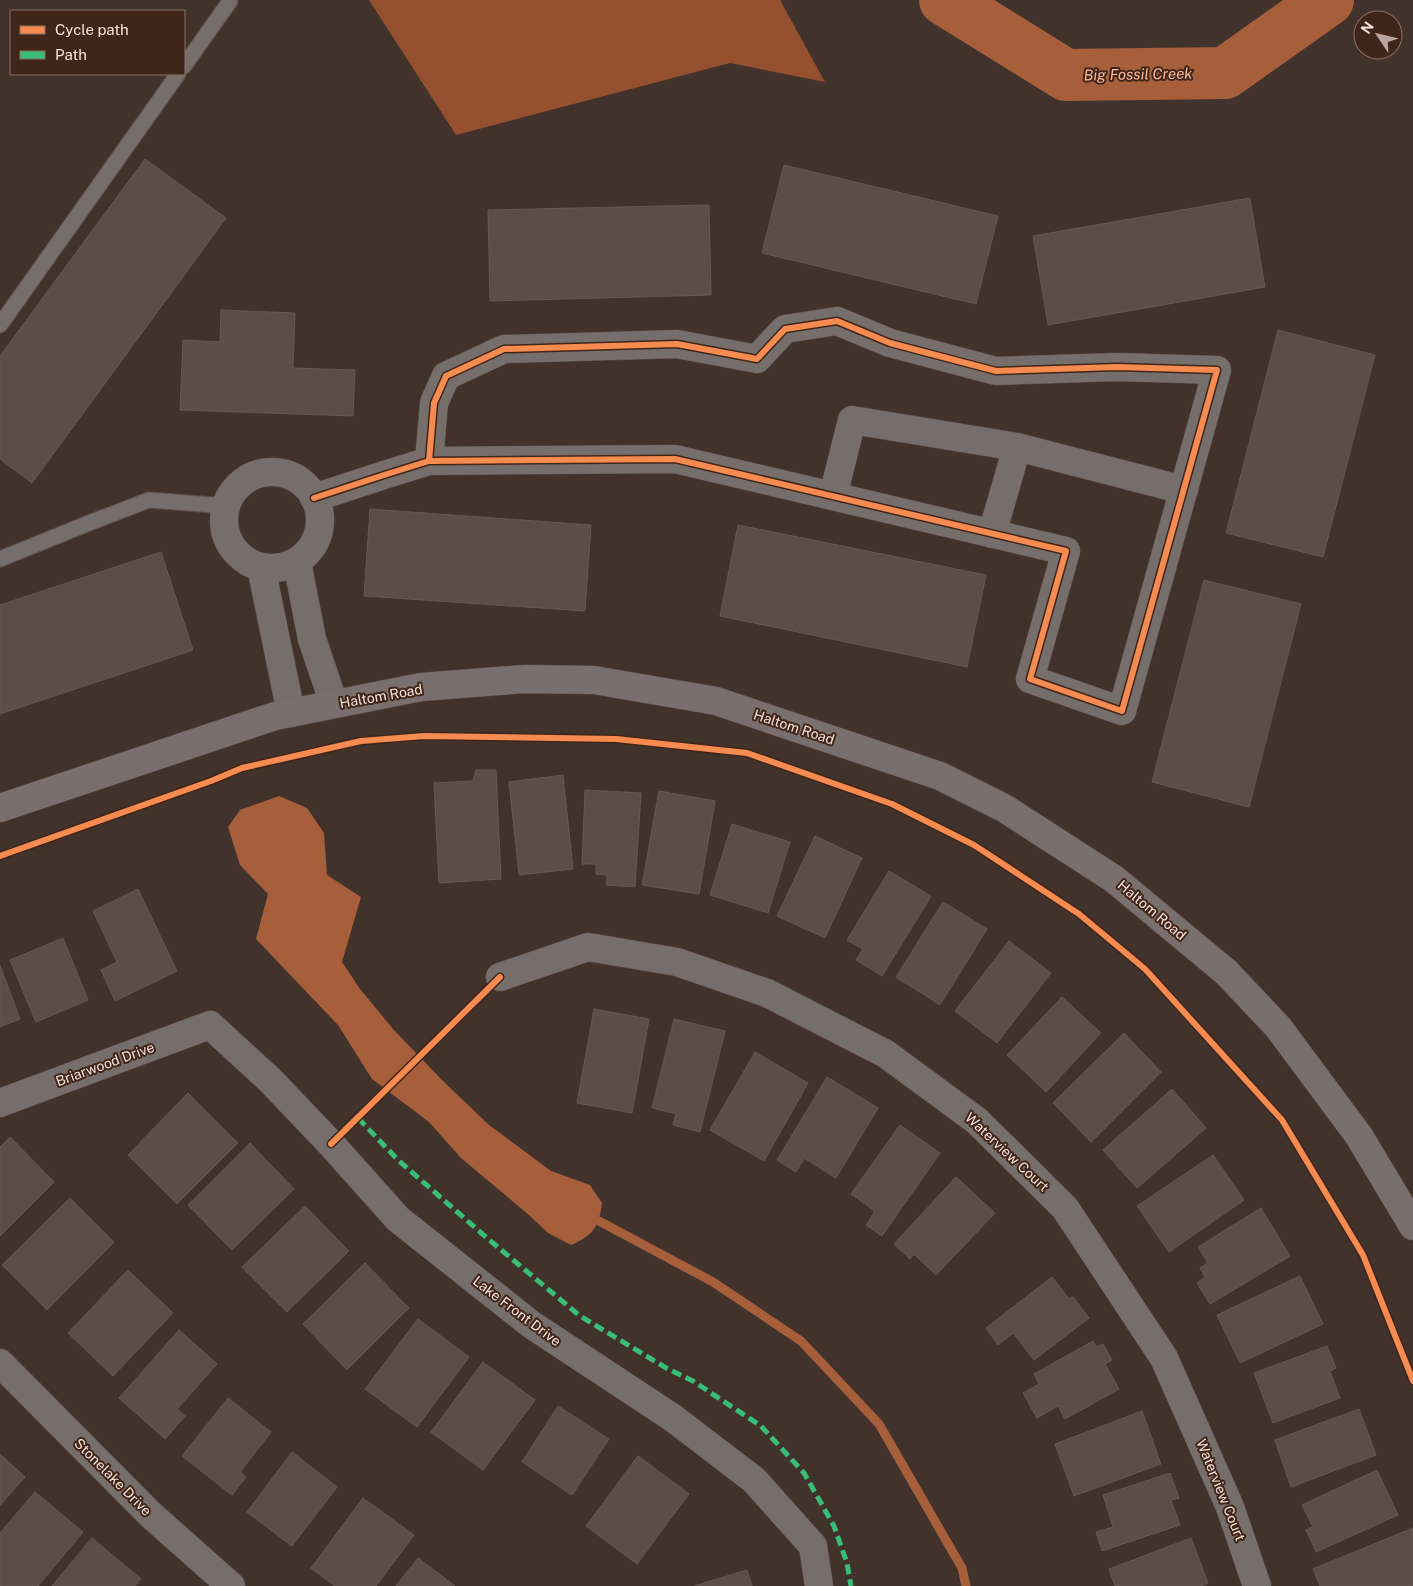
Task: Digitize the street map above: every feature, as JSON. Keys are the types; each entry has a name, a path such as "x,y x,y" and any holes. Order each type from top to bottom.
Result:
{"main road":[{"name":"Haltom Road","path":"0,808 275,716 421,687 525,679 594,680 716,701 940,776 1004,808 1114,879 1226,972 1278,1027 1359,1136 1413,1226"}],"street":[{"path":"314,498 429,461 675,459 1066,551 1030,679 1122,711 1217,370 1117,367 996,371 890,342 837,321 785,329 757,359 676,344 504,349 446,376 434,403 429,461"},
{"path":"833,496 852,420 1017,447 1184,490"},
{"path":"992,534 1017,447"},
{"path":"268,472 286,474 301,481 314,498 319,506 320,526 315,543 310,551 297,562 278,568 261,567 243,559 227,539 224,523 226,506 238,486 252,476 268,472"},
{"path":"297,562 312,638 334,704"},
{"path":"261,567 291,713"},
{"name":"Waterview Court","path":"500,977 588,947 677,962 767,993 886,1054 978,1121 1065,1208 1164,1358 1230,1507 1257,1586"},
{"name":"Briarwood Drive","path":"0,1103 210,1025"},
{"name":"Lake Front Drive","path":"210,1025 270,1080 331,1144 398,1219 532,1325 674,1418 754,1480 812,1546 820,1586"},
{"name":"Stonelake Drive","path":"0,1362 151,1515 231,1586"}],"lane":[{"path":"185,65 230,1"},
{"path":"0,325 177,75"},
{"path":"0,559 149,500 226,506"}],"shaded area":[{"path":"369,0 780,0 825,82 730,63 456,135"},
{"path":"279,796 307,808 324,833 327,875 361,897 342,962 360,989 393,1029 489,1125 551,1171 590,1185 602,1203 597,1224 585,1237 571,1245 548,1233 461,1158 429,1122 372,1079 338,1025 256,939 268,894 240,865 228,827 240,810"}],"building":[{"path":"145,159 226,218 32,483 0,459 0,356"},
{"path":"784,165 998,216 976,304 762,253"},
{"path":"1250,198 1265,287 1048,325 1033,236"},
{"path":"709,205 711,295 490,301 488,210"},
{"path":"221,310 295,313 293,368 355,370 353,416 180,410 183,340 220,342"},
{"path":"1278,330 1375,355 1323,557 1226,533"},
{"path":"370,509 591,525 585,611 364,596"},
{"path":"738,525 986,575 967,667 720,616"},
{"path":"161,552 193,650 0,714 0,605"},
{"path":"1204,580 1301,604 1249,807 1152,782"},
{"path":"476,770 496,770 501,879 439,883 434,783 473,781"},
{"path":"563,775 573,869 519,875 509,782"},
{"path":"585,790 641,793 635,887 606,885 607,875 596,874 596,864 582,864"},
{"path":"659,791 715,801 699,894 642,885"},
{"path":"732,824 790,842 768,913 710,895"},
{"path":"815,836 862,858 825,938 777,916"},
{"path":"889,871 931,896 882,976 856,960 863,949 847,940"},
{"path":"138,889 177,971 115,1001 101,970 117,962 93,911"},
{"path":"943,902 987,929 940,1005 896,977"},
{"path":"63,938 88,1000 36,1022 10,960"},
{"path":"1009,941 1051,973 997,1043 955,1011"},
{"path":"0,965 20,1019 0,1027"},
{"path":"1062,997 1101,1033 1046,1092 1007,1055"},
{"path":"594,1009 649,1019 632,1113 577,1103"},
{"path":"674,1019 725,1031 700,1132 673,1125 676,1114 652,1108"},
{"path":"1124,1033 1161,1072 1091,1142 1053,1103"},
{"path":"755,1052 808,1083 764,1161 710,1130"},
{"path":"827,1077 878,1108 836,1178 804,1158 796,1172 777,1160"},
{"path":"1172,1089 1206,1128 1137,1188 1103,1150"},
{"path":"188,1093 238,1143 177,1204 128,1155"},
{"path":"900,1125 940,1153 882,1236 866,1225 875,1211 851,1194"},
{"path":"10,1137 54,1182 0,1236 0,1147"},
{"path":"250,1143 294,1189 232,1250 188,1205"},
{"path":"1213,1155 1244,1200 1169,1252 1137,1206"},
{"path":"956,1177 995,1213 936,1275 914,1254 910,1259 894,1244"},
{"path":"70,1198 114,1242 47,1310 2,1265"},
{"path":"305,1206 349,1251 287,1312 242,1267"},
{"path":"1261,1208 1290,1256 1210,1304 1197,1283 1205,1277 1200,1268 1208,1263 1198,1247"},
{"path":"365,1263 409,1308 347,1370 303,1324"},
{"path":"128,1270 173,1313 113,1376 68,1333"},
{"path":"1300,1276 1323,1324 1240,1363 1217,1315"},
{"path":"1052,1277 1069,1299 1073,1297 1089,1318 1034,1360 1013,1333 998,1345 986,1328"},
{"path":"418,1319 469,1357 417,1427 365,1389"},
{"path":"179,1330 217,1364 177,1409 185,1416 165,1439 119,1398"},
{"path":"1093,1341 1097,1347 1103,1344 1112,1360 1105,1364 1119,1389 1065,1419 1058,1406 1037,1418 1023,1393 1039,1384 1034,1374"},
{"path":"1327,1346 1336,1368 1330,1371 1340,1398 1273,1423 1254,1373"},
{"path":"483,1362 535,1400 483,1470 431,1432"},
{"path":"228,1398 271,1432 240,1472 246,1477 232,1495 182,1456"},
{"path":"558,1406 609,1439 572,1495 522,1462"},
{"path":"1359,1409 1376,1455 1291,1487 1275,1440"},
{"path":"1142,1411 1161,1464 1074,1496 1055,1444"},
{"path":"292,1452 337,1487 292,1546 247,1512"},
{"path":"0,1454 25,1477 0,1505"},
{"path":"638,1456 689,1494 637,1564 586,1526"},
{"path":"1377,1470 1398,1515 1316,1552 1306,1530 1313,1527 1302,1505"},
{"path":"1170,1473 1179,1498 1171,1500 1180,1525 1102,1551 1096,1532 1113,1527 1103,1495"},
{"path":"35,1492 83,1532 38,1586 0,1586 0,1533"},
{"path":"363,1498 414,1535 376,1586 335,1586 311,1568"},
{"path":"1413,1528 1413,1586 1320,1586 1313,1569"},
{"path":"92,1538 141,1579 135,1586 52,1586"},
{"path":"1191,1538 1208,1583 1201,1586 1115,1586 1109,1569"},
{"path":"418,1558 455,1586 396,1586"},
{"path":"747,1570 752,1586 694,1586"}],"waterway":[{"name":"Big Fossil Creek","path":"945,0 1066,75 1225,73 1328,0"},
{"path":"599,1221 713,1282 801,1341 879,1424 962,1568 966,1586"}],"marked path":[{"path":"358,1118 398,1160 580,1316 668,1369 693,1381 761,1426 804,1473 834,1526 847,1563 851,1586"}],"cycle path":[{"path":"314,498 429,461 675,459 1066,551 1030,679 1122,711 1217,370 1117,367 996,371 890,343 837,321 785,329 757,359 677,344 504,349 446,376 434,403 429,461"},
{"path":"0,856 211,781 242,768 361,741 424,736 616,739 747,753 892,804 974,845 1079,914 1145,969 1282,1120 1363,1255 1413,1381"},
{"path":"331,1144 500,977"}]}
